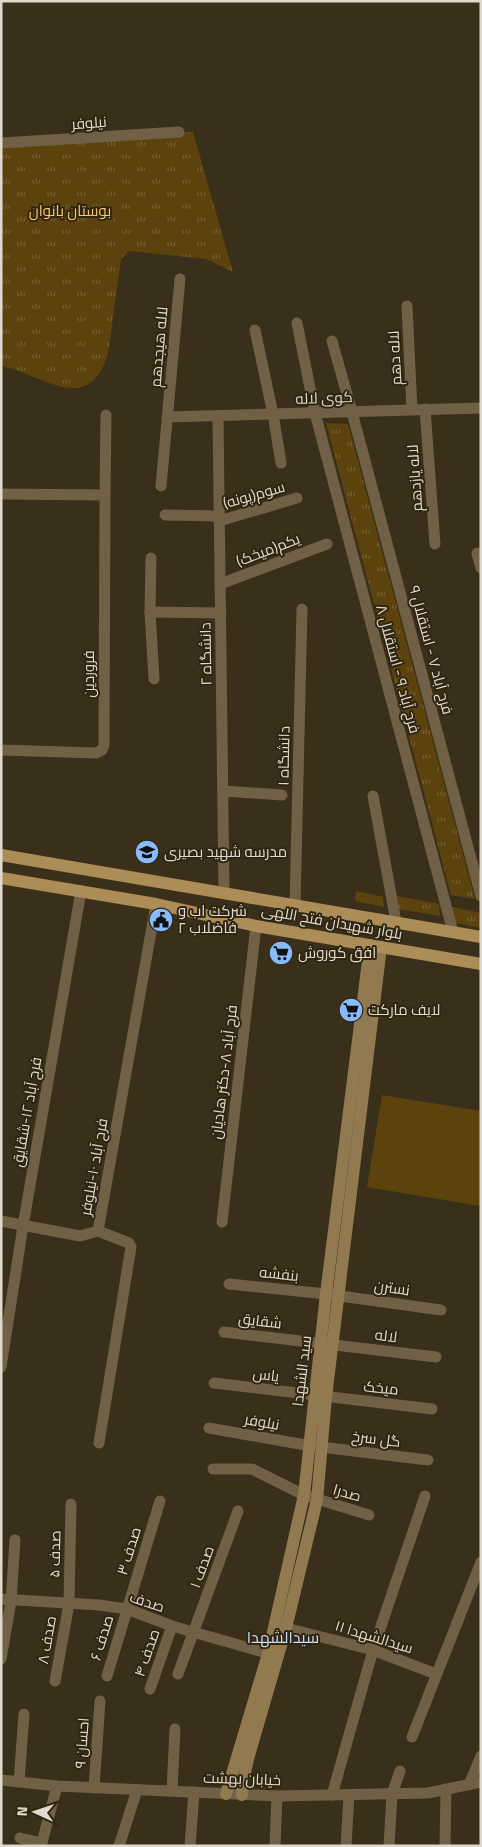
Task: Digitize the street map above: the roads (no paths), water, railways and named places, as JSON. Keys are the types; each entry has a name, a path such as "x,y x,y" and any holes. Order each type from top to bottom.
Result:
{"main road":[{"name":"بلوار شهیدان فتح اللهی","path":"1,855 481,937"},
{"name":"بلوار شهیدان فتح اللهی","path":"1,878 156,904 256,926 481,964"}],"street":[{"name":"نیلوفر","path":"1,143 179,132"},
{"name":"لاله هیجدهم","path":"161,486 180,278"},
{"name":"لاله دهم","path":"407,306 412,410"},
{"name":"فرح آباد ۹ - استقلال ۸","path":"297,323 315,413 453,932"},
{"path":"256,330 274,414 281,462"},
{"name":"فرح آباد ۷ - استقلال ۹","path":"332,341 481,896"},
{"name":"کوی لاله","path":"167,418 481,408"},
{"name":"لاله یازدهم","path":"425,409 435,544"},
{"path":"1,494 105,495 106,415"},
{"name":"دانشگاه ۲","path":"218,416 224,893"},
{"name":"فروردین","path":"1,750 96,753 102,750 104,745 105,495"},
{"name":"سوم(پونه)","path":"165,515 220,519 297,498"},
{"name":"یکم(میخک)","path":"220,584 327,544"},
{"path":"477,553 481,568"},
{"path":"151,558 150,612 154,679"},
{"name":"دانشگاه ۱","path":"296,905 302,609"},
{"path":"150,612 221,613"},
{"path":"223,791 282,795"},
{"path":"373,796 396,922"},
{"name":"فرح آباد ۱۲-شقایق","path":"1,1368 23,1226 81,891"},
{"name":"فرح آباد ۱۰-نیلوفر","path":"99,1444 131,1247 129,1243 98,1231 156,904"},
{"name":"فرح آباد ۸-دکتر هادیان","path":"222,1222 256,926"},
{"name":"سید الشهدا","path":"242,1795 248,1759 280,1626 317,1500 316,1447 320,1396 376,946"},
{"path":"1,1222 80,1236 98,1231"},
{"name":"بنفشه","path":"229,1284 332,1295"},
{"name":"نسترن","path":"332,1295 441,1310"},
{"name":"شقایق","path":"224,1332 327,1344"},
{"name":"لاله","path":"327,1344 436,1357"},
{"name":"یاس","path":"214,1383 320,1396"},
{"name":"میخک","path":"320,1396 432,1409"},
{"name":"نیلوفر","path":"209,1428 316,1447"},
{"name":"سید الشهدا","path":"280,1626 304,1495 316,1447"},
{"name":"گل سرخ","path":"316,1447 428,1460"},
{"name":"صدرا","path":"213,1468 252,1469 304,1495 369,1515"},
{"path":"332,1795 373,1650 425,1496"},
{"name":"صدف ۳","path":"127,1610 160,1501"},
{"name":"صدف ۵","path":"69,1604 71,1504"},
{"name":"صدف ۱","path":"178,1674 238,1511"},
{"path":"1,1660 6,1600 15,1540"},
{"path":"412,1737 481,1562"},
{"name":"صدف","path":"6,1600 99,1605 127,1610 172,1626 273,1655"},
{"name":"صدف ۸","path":"55,1681 69,1604"},
{"name":"صدف ۶","path":"107,1676 127,1610"},
{"name":"صدف ۴","path":"150,1690 172,1626"},
{"name":"سیدالشهدا ۱۱","path":"280,1626 373,1650 436,1674"},
{"name":"سید الشهدا","path":"226,1794 273,1655"},
{"name":"احسان ۹","path":"94,1788 100,1701"},
{"path":"19,1782 24,1714"},
{"path":"172,1791 175,1729"},
{"path":"475,1783 481,1756"},
{"path":"389,1846 392,1794 400,1771"},
{"name":"خیابان بهشت","path":"1,1780 57,1786 277,1796 428,1793 475,1783"},
{"path":"20,1838 42,1844 57,1786"},
{"path":"445,1846 446,1789"},
{"path":"119,1846 137,1790"},
{"path":"190,1846 194,1792"},
{"path":"346,1846 349,1795"},
{"path":"275,1846 277,1796"}],"place":[{"name":"مدرسه شهید بصیری","path":"147,852"},
{"name":"شرکت اب و فاضلاب ۲","path":"161,920"},
{"name":"افق کوروش","path":"281,953"},
{"name":"لایف مارکت","path":"351,1010"}],"district":[{"name":"سیدالشهدا","path":"283,1637"}],"park label":[{"name":"بوستان بانوان","path":"70,211"}]}
